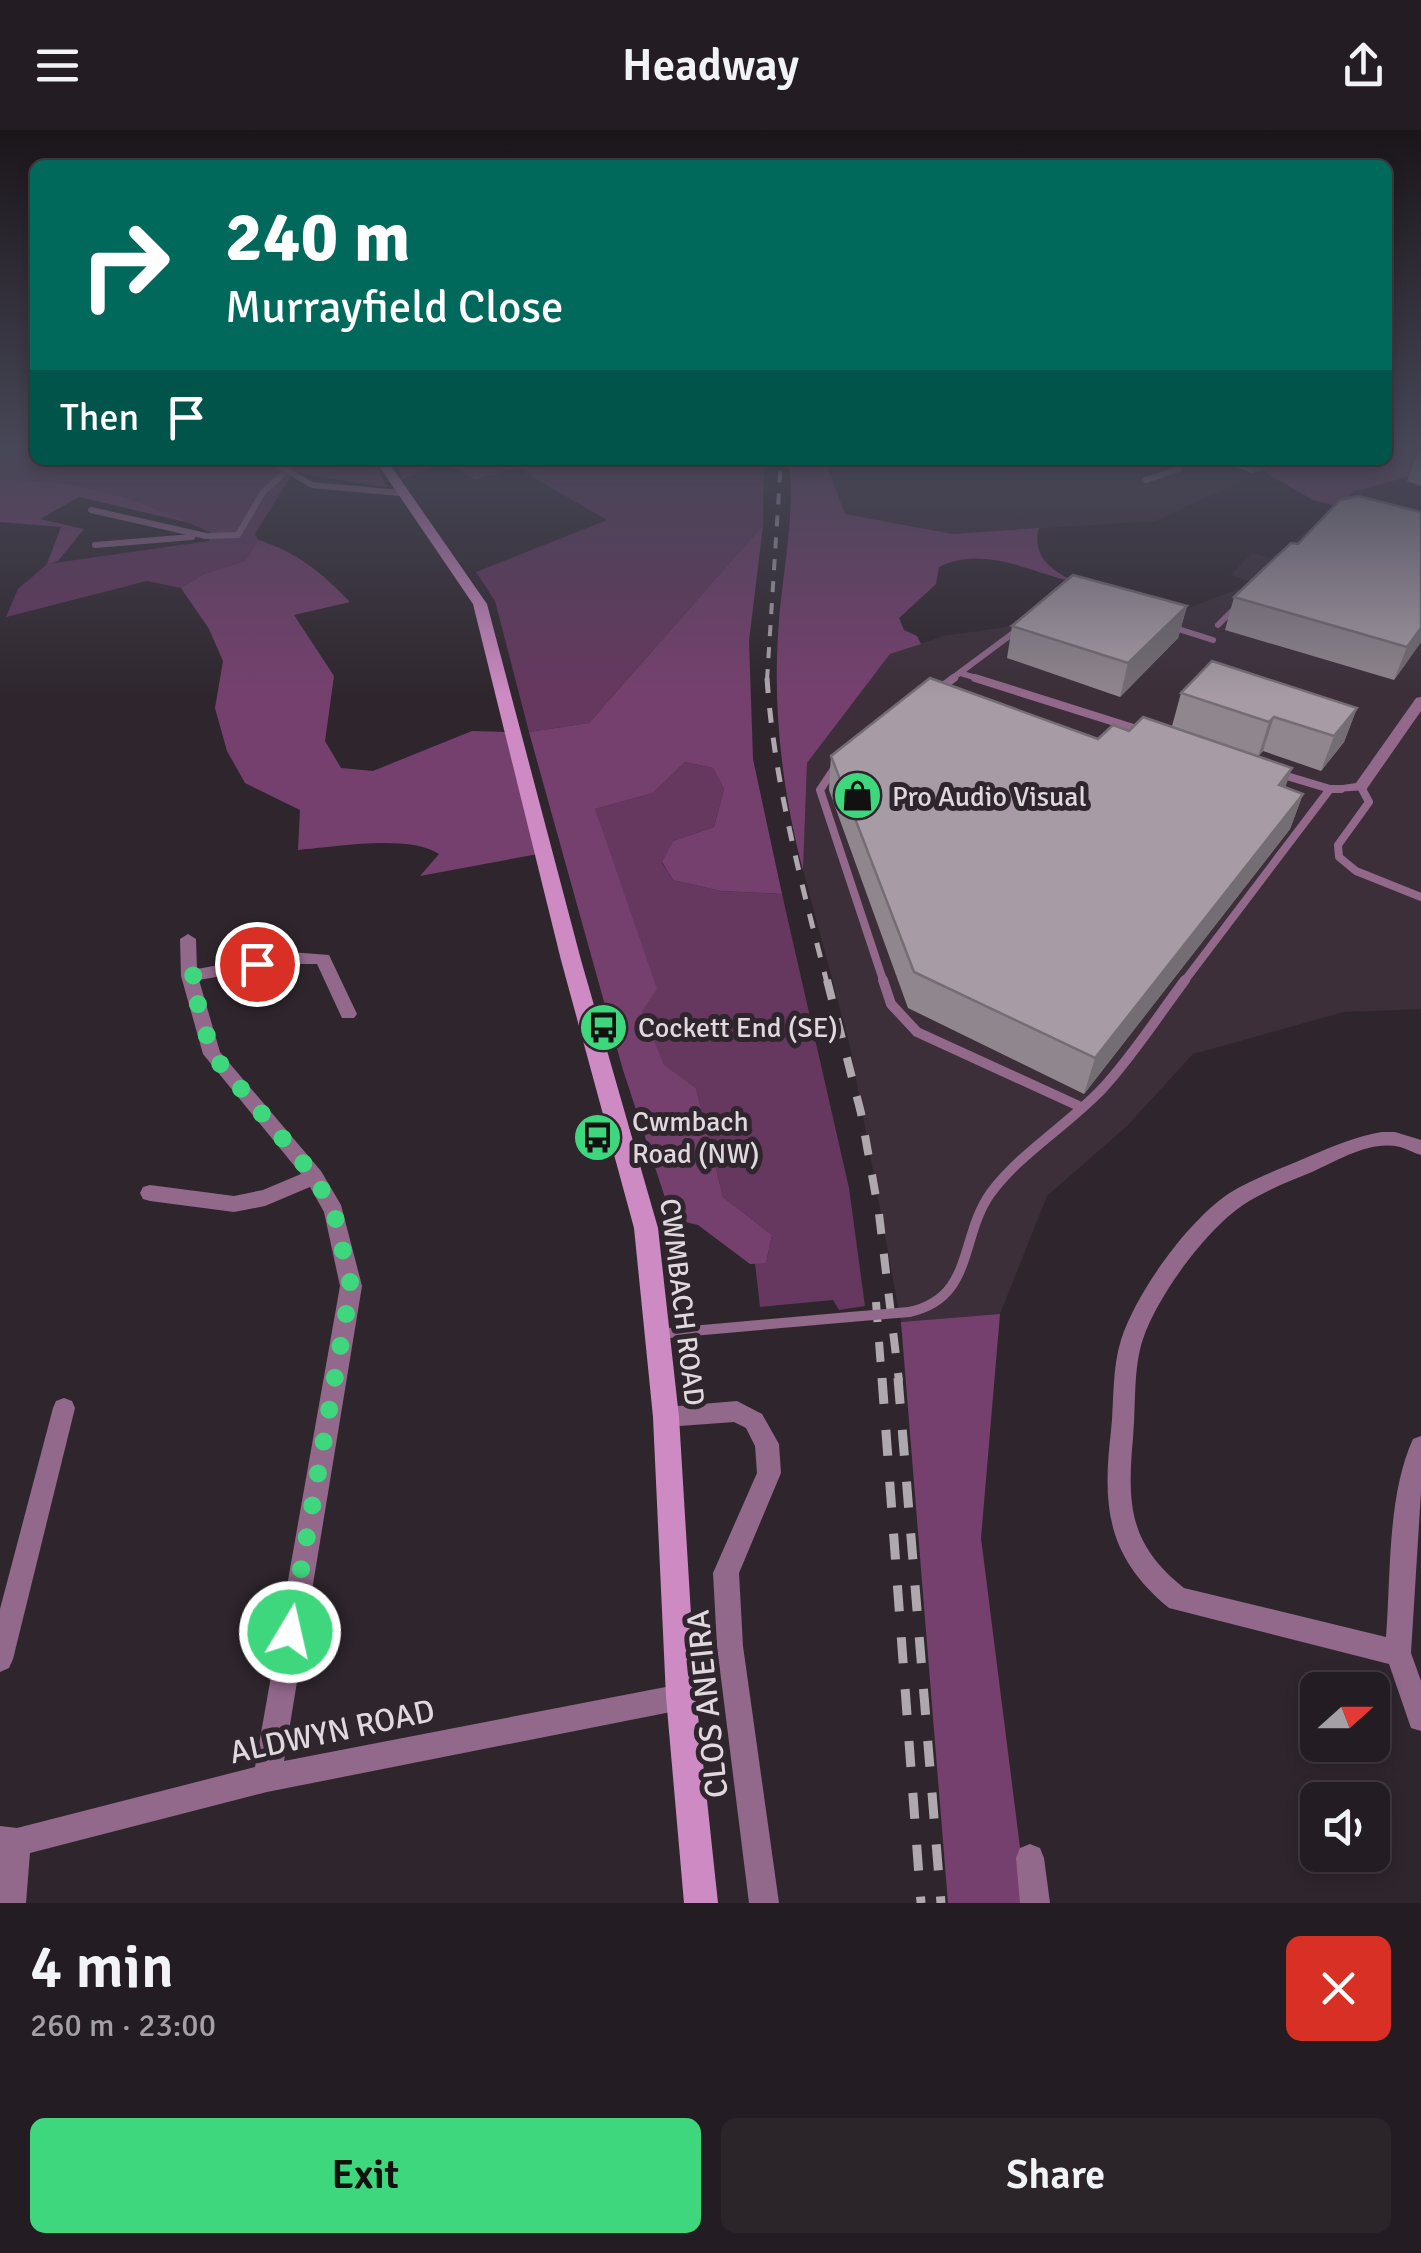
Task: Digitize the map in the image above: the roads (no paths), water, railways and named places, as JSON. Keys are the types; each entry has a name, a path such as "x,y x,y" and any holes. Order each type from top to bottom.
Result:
{"main road":[{"name":"CWMBACH ROAD","path":"428,532 480,604 571,960 641,1210 666,1417 681,1697 701,1903"}],"street":[{"path":"1336,789 1361,787 1421,701"},
{"path":"188,939 190,976 212,1054 314,1176 334,1212 351,1286 267,1778"},
{"path":"190,976 290,958 324,959 348,1014"},
{"path":"1398,1653 1178,1599 1154,1584 1131,1552 1116,1488 1132,1339 1178,1261 1224,1208 1267,1183 1369,1139 1394,1139 1421,1148"},
{"path":"150,1193 190,1194 225,1205 268,1196 314,1176"},
{"path":"0,1658 64,1408"},
{"name":"CLOS ANEIRA","path":"666,1417 737,1411 754,1421 768,1444 769,1473 726,1574 730,1646 764,1903"},
{"path":"1421,1446 1409,1492 1398,1653 1421,1718"},
{"name":"ALDWYN ROAD","path":"8,1841 267,1778 681,1697"},
{"path":"8,1841 11,1903"},
{"path":"1030,1858 1036,1903"}],"lane":[{"path":"186,532 200,535"},
{"path":"95,545 144,544 243,532"},
{"path":"1218,625 1242,602"},
{"path":"1152,621 1213,640"},
{"path":"929,696 1028,622"},
{"path":"960,673 1162,737"},
{"path":"838,764 820,790 891,1004 917,1032 1081,1107"},
{"path":"1279,784 1268,773 1336,789"},
{"path":"1361,787 1369,802 1338,845 1338,857 1356,872 1421,897"},
{"path":"656,1334 909,1312 928,1308 956,1286 976,1222 992,1194 1103,1088 1314,811 1336,789"},
{"path":"1302,802 1314,811"}],"railway":[{"path":"767,679 776,532"},
{"path":"767,679 782,793 827,983"},
{"path":"827,980 861,1113 879,1214 899,1381"},
{"path":"876,1302 882,1381"},
{"path":"882,1378 921,1903"},
{"path":"898,1378 941,1903"}],"place":[{"name":"Pro Audio Visual","path":"857,796"},
{"name":"Cockett End (SE)","path":"603,1027"},
{"name":"Cwmbach Road (NW)","path":"597,1137"}]}
